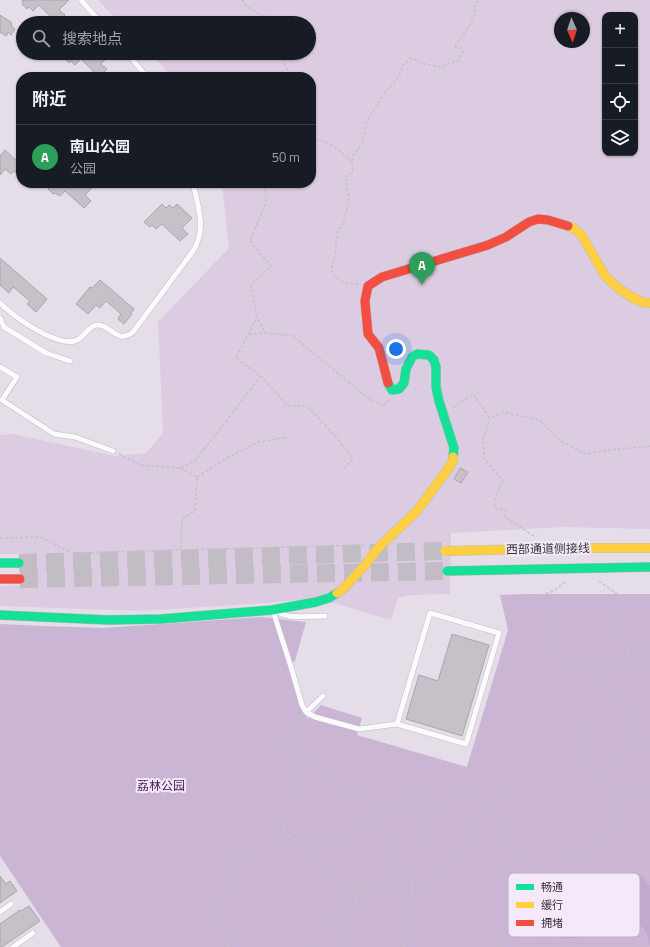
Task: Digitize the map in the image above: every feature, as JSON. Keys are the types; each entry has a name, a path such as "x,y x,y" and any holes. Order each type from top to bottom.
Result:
{"main road":[{"path":"0,615 108,620 161,619 272,610 316,602 329,598 342,590 366,564 378,548 417,511 453,461 454,448 439,401 436,387 436,367 434,360 429,355 424,354 418,354 412,358 406,369 404,383 399,389 392,390 389,386 379,348 368,334 365,301 368,286 382,277 488,244 506,237 528,222 538,219 548,220 573,228 581,234 606,276 618,288 633,298 645,303 650,303"},
{"name":"西部通道侧接线","path":"445,551 650,548"},
{"path":"0,564 19,563"},
{"name":"西部通道侧接线","path":"447,571 650,567"},
{"path":"0,579 20,579"}],"lane":[{"path":"81,0 95,16"},
{"path":"133,60 144,72"},
{"path":"0,303 15,317 35,329 67,341 75,341 82,337 92,327 98,325 103,326 118,335 122,336 130,334 197,245 201,231 201,223 194,188"},
{"path":"0,318 4,327 46,353 70,361"},
{"path":"0,367 17,377 2,400 54,434 75,437 113,451"},
{"path":"272,610 283,615 325,616"},
{"path":"272,610 302,705 306,712 315,718 359,729 397,724 466,744 499,633 430,613 397,724"},
{"path":"306,712 323,696"},
{"path":"0,912 12,904"},
{"path":"13,947 33,933"}],"path":[{"path":"242,0 247,6 263,16"},
{"path":"368,286 344,283 334,276 332,270 337,234 343,224 349,199 345,177 353,173 353,156 362,144 367,121 384,94 399,77 403,65 411,58 421,63 441,66 459,60 463,51 461,47 454,47 470,25 475,14 474,6 480,0"},
{"path":"285,60 288,72"},
{"path":"316,139 323,140 352,162"},
{"path":"265,188 266,202 250,241 271,266 251,285 257,317 265,333"},
{"path":"257,317 236,358 261,376 288,406 307,406 338,439 354,459 343,469"},
{"path":"249,334 265,333 293,336 368,398 384,406 389,400"},
{"path":"180,468 195,461 261,376"},
{"path":"444,414 473,394 490,418"},
{"path":"197,477 229,456 259,442 288,437"},
{"path":"113,451 140,465 180,468 197,477"},
{"path":"181,550 182,519 195,511 197,477"},
{"path":"0,538 40,537 72,553 366,546"},
{"path":"597,579 624,599 622,609 624,642 629,651"},
{"path":"601,676 608,656 616,666 626,664 630,644 647,649 650,662"},
{"path":"628,658 638,668"},
{"path":"306,712 303,720 300,751 288,809 282,829 310,851 338,878 356,892 379,891 396,894 411,894 426,886 457,854 468,845 471,830 490,806 496,794 506,785 515,784"},
{"path":"567,712 576,718 582,729 583,740 591,768 599,776 610,798 612,808 622,816 642,827 650,837"},
{"path":"600,780 603,774 624,749 637,745 643,739 650,738"},
{"path":"302,740 305,749 340,788 350,789 371,797 400,815 401,824 397,833 390,869 381,879 341,902 335,918 317,942 319,947"},
{"path":"277,744 300,751"},
{"path":"404,947 418,842 422,824 430,801 430,792 424,777"},
{"path":"390,810 395,803 412,793 418,787 421,783 421,778"},
{"path":"578,786 590,781 600,780"},
{"path":"610,798 650,794"},
{"path":"228,947 221,909 238,866 264,848 301,830 335,837 343,836 404,804 472,798 490,806 495,813 508,849 518,854 535,867 550,870 561,864 570,856 606,835 622,816"},
{"path":"223,867 228,860 238,866"},
{"path":"349,947 356,892 360,879"},
{"path":"225,936 234,936"},
{"path":"498,947 508,945"}],"shaded area":[{"path":"98,0 650,0 650,529 563,527 451,533 450,594 412,595 398,598 391,620 334,603 308,599 140,611 0,606 0,586 24,585 23,554 0,554 0,435 13,434 115,456 146,453 163,433 158,322 229,248 223,188 316,188 316,72 168,72 157,60 316,60 316,16 113,16"},
{"path":"640,875 643,876 650,885 650,947 646,933 640,926"},
{"path":"533,937 548,937 544,939"},
{"path":"562,937 585,937 581,938 566,939"}],"green space":[{"name":"荔林公园","path":"650,594 650,885 643,876 640,876 640,873 508,873 508,937 533,937 544,939 548,937 562,937 566,939 585,937 640,937 640,926 646,933 650,947 61,947 0,856 0,624 104,628 261,617 306,622 295,661 288,666 300,706 308,719 321,705 362,718 357,735 467,767 508,630 500,595"}],"building":[{"path":"22,0 69,0 59,10 65,15 64,16 50,16 39,5 33,11 29,7 27,9 22,4"},
{"path":"0,15 12,23 11,26 15,29 11,35 8,32 6,36 0,32"},
{"path":"66,60 80,60 75,65 71,61 69,63"},
{"path":"82,60 105,60 101,64 107,69 104,72 94,72"},
{"path":"5,150 16,160 16,173 14,171 11,174 5,169 0,175 0,156"},
{"path":"92,188 85,195 91,201 84,208 65,191 60,196 55,193 53,194 48,189"},
{"path":"162,204 166,208 169,205 173,208 177,204 192,218 182,228 188,234 180,241 162,224 156,229 152,225 150,227 144,222"},
{"path":"0,258 47,299 36,312 27,304 30,301 13,287 9,293 0,285"},
{"path":"100,280 134,309 124,324 118,319 121,314 106,301 100,308 96,305 88,314 76,304 90,287 92,288"},
{"path":"460,468 468,472 461,483 454,479"},
{"path":"452,634 489,645 462,736 406,719 419,675 438,681"},
{"path":"0,876 6,884 10,881 17,891 0,903"},
{"path":"29,906 40,921 0,947 0,924 20,910 21,911"}],"tunnel":[{"path":"19,563 445,551"},
{"path":"20,579 447,571"}],"traffic: fast":[{"path":"388,383 392,390 399,389 404,383 406,369 412,357 417,354 429,355 434,360 436,367 436,387 454,448 453,457"},
{"path":"0,563 19,563"},
{"path":"447,571 650,567"},
{"path":"0,615 108,620 161,619 272,610 316,602 329,598 337,593"}],"traffic: slow":[{"path":"568,226 581,234 605,276 618,288 633,298 645,303 650,303"},
{"path":"337,593 342,590 366,564 378,548 417,511 448,469 453,461 453,457"},
{"path":"445,551 650,548"}],"traffic: jam":[{"path":"388,383 379,348 368,334 365,301 368,286 382,277 488,245 506,237 529,222 538,219 548,220 568,226"},
{"path":"0,579 20,579"}],"place":[{"name":"南山公园","path":"422,285"}]}
